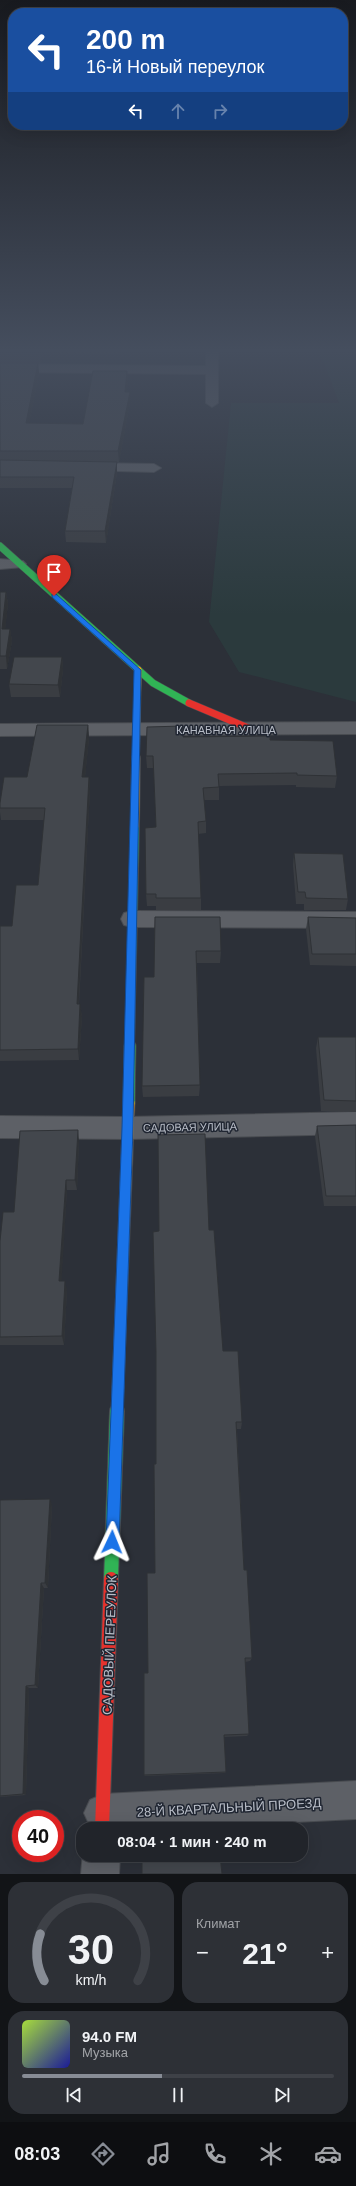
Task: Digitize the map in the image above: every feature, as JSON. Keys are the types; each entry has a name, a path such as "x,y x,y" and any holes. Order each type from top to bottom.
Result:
{"street":[{"path":"77,467 154,468"},
{"path":"0,546 18,564 153,683 191,704 253,730"},
{"path":"0,564 18,564"},
{"name":"САДОВЫЙ ПЕРЕУЛОК","path":"102,1821 128,1128 138,670"},
{"name":"КАНАВНАЯ УЛИЦА","path":"0,730 253,730 356,728"},
{"path":"132,919 356,920"},
{"name":"САДОВАЯ УЛИЦА","path":"0,1127 128,1128 356,1123"},
{"name":"28-Й КВАРТАЛЬНЫЙ ПРОЕЗД","path":"102,1821 356,1800"},
{"path":"100,1874 101,1862"}],"shaded area":[{"path":"227,439 356,439 356,702 239,672 209,622"}],"building":[{"path":"0,439 120,439 118,451 0,451"},
{"path":"0,460 117,462 105,531 65,531 74,477 0,477"},
{"path":"0,592 6,592 2,629 10,629 6,656 0,656"},
{"path":"14,657 62,657 58,685 9,684"},
{"path":"37,725 88,725 82,777 89,777 77,1004 80,1004 78,1049 0,1050 0,926 12,926 16,885 38,885 45,808 0,808 0,803 4,777 27,777"},
{"path":"183,726 183,737 270,736 270,740 333,741 337,776 297,775 297,773 218,774 219,787 203,788 206,821 198,822 201,898 156,898 156,894 146,894 145,828 156,827 153,756 146,756 147,727"},
{"path":"294,853 343,854 348,899 306,898 305,892 298,892"},
{"path":"155,917 220,917 221,951 196,951 200,1085 142,1086 144,977 154,977"},
{"path":"308,917 356,918 356,954 312,954"},
{"path":"318,1037 356,1037 356,1101 324,1100"},
{"path":"356,1125 356,1196 326,1196 317,1126"},
{"path":"78,1130 75,1180 66,1180 59,1281 65,1281 62,1336 0,1337 0,1241 3,1212 14,1212 20,1131"},
{"path":"205,1134 209,1230 214,1230 223,1351 238,1351 242,1422 236,1422 244,1570 247,1570 252,1658 245,1658 249,1734 224,1735 226,1772 144,1775 144,1673 148,1673 147,1573 155,1573 154,1464 156,1464 156,1352 153,1232 159,1231 158,1135"},
{"path":"50,1499 45,1583 41,1583 35,1685 26,1686 23,1794 0,1796 0,1500"},
{"path":"142,1862 221,1862 222,1874 142,1874"}],"traffic: fast":[{"path":"0,546 153,683 189,703"},
{"path":"129,1103 135,825"},
{"path":"111,1579 118,1387"}],"traffic: slow":[{"path":"135,825 138,670"},
{"path":"118,1387 129,1103"}],"traffic: jam":[{"path":"189,703 253,730"},
{"path":"102,1822 111,1579"}],"route":[{"path":"54,596 138,670 128,1128 112,1542"}]}
